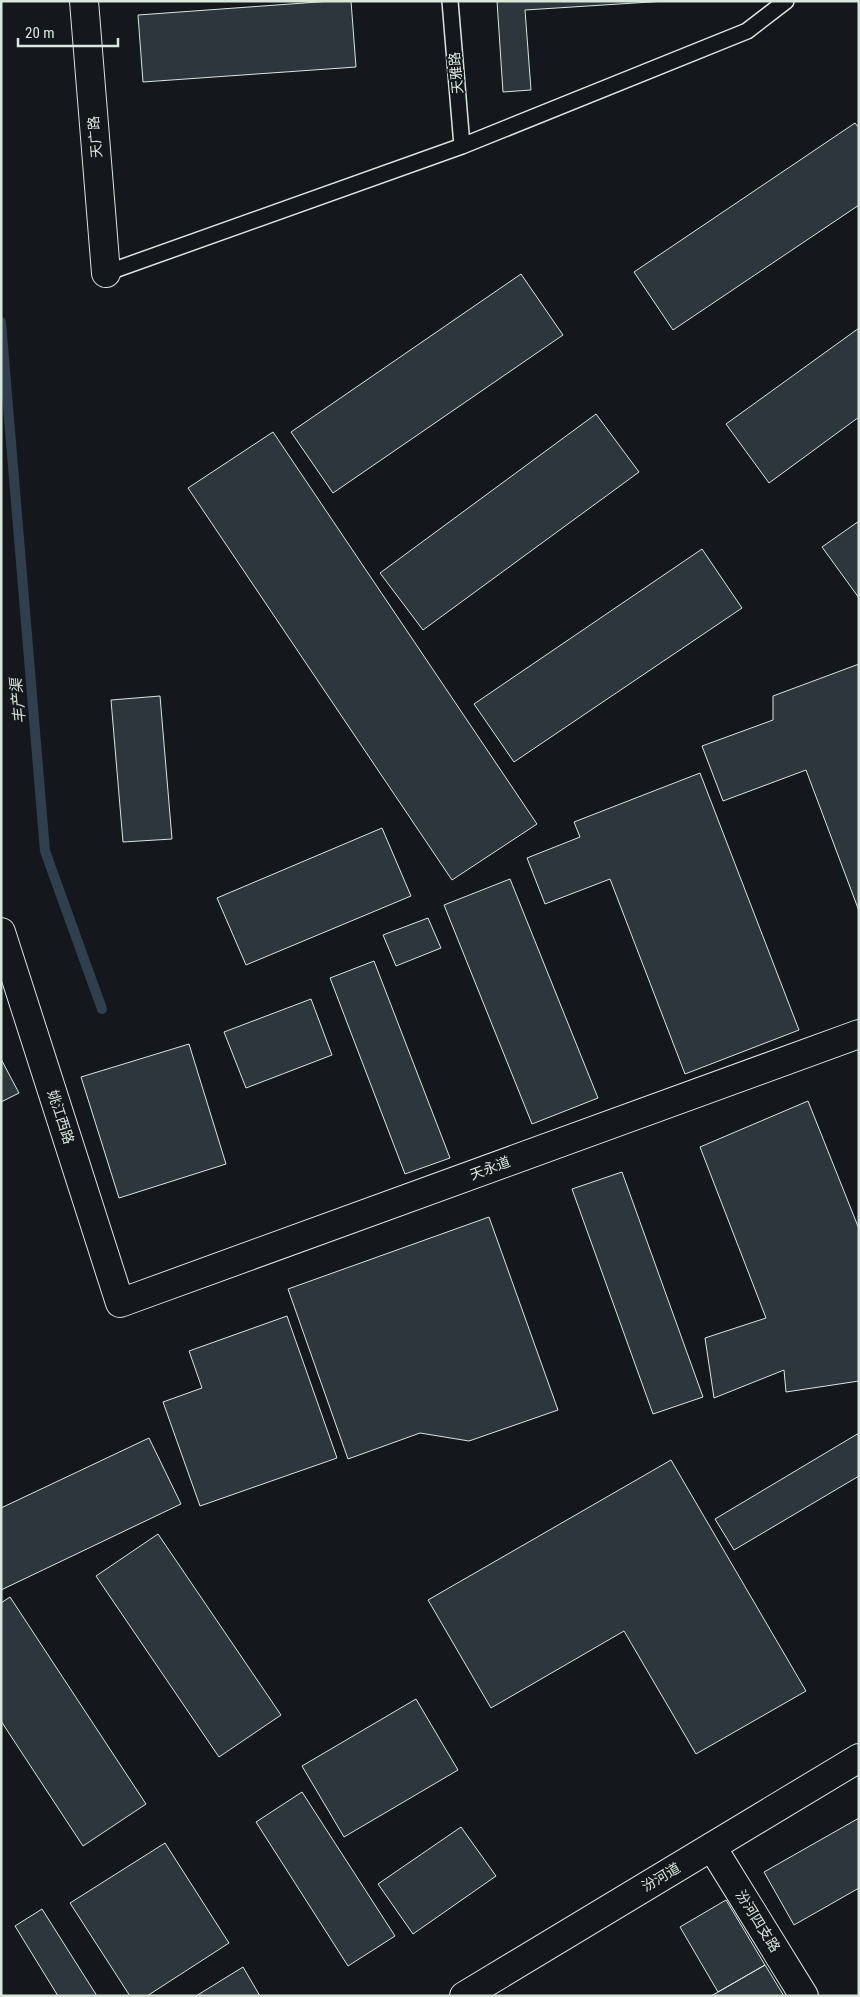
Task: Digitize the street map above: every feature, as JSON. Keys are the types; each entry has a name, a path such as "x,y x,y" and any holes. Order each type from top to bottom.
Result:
{"street":[{"name":"天广路","path":"84,1 106,273"},
{"name":"姚江西路","path":"1,932 120,1303"},
{"name":"天永道","path":"120,1303 859,1034"},
{"name":"汾河道","path":"464,1996 859,1758"},
{"name":"汾河四支路","path":"712,1847 804,1996"}],"lane":[{"name":"天雅路","path":"450,1 462,146"},
{"path":"106,273 462,146 747,31 786,1"}],"building":[{"path":"351,1 356,67 143,82 138,15"},
{"path":"497,1 666,1 525,10 531,90 503,92"},
{"path":"855,123 859,128 859,205 673,330 634,272"},
{"path":"521,274 563,335 333,493 291,432"},
{"path":"859,328 859,417 769,483 726,424"},
{"path":"596,414 639,472 423,630 380,573"},
{"path":"273,432 537,824 452,880 188,488"},
{"path":"859,521 859,598 822,547"},
{"path":"702,549 742,608 514,762 474,704"},
{"path":"859,664 859,911 806,770 723,801 702,746 773,720 773,696"},
{"path":"160,696 172,839 123,842 111,700"},
{"path":"700,773 799,1030 685,1074 610,879 545,904 527,858 580,837 574,822"},
{"path":"382,828 411,896 246,965 217,898"},
{"path":"510,879 598,1098 532,1124 444,905"},
{"path":"428,918 441,948 396,966 383,935"},
{"path":"374,961 450,1158 405,1174 330,978"},
{"path":"311,999 332,1055 246,1088 224,1032"},
{"path":"189,1044 226,1164 119,1198 81,1077"},
{"path":"1,1059 19,1093 1,1102"},
{"path":"808,1101 859,1229 859,1381 786,1392 784,1370 714,1398 705,1338 766,1318 700,1147"},
{"path":"622,1172 703,1397 653,1414 572,1189"},
{"path":"489,1217 558,1410 469,1441 420,1433 348,1459 288,1289"},
{"path":"287,1316 337,1458 200,1506 163,1402 202,1388 189,1351"},
{"path":"859,1433 859,1476 734,1550 715,1519"},
{"path":"149,1438 181,1504 1,1590 1,1508"},
{"path":"671,1460 806,1691 696,1754 624,1631 491,1708 428,1600"},
{"path":"158,1534 281,1715 219,1757 96,1576"},
{"path":"10,1597 146,1804 83,1846 1,1721 1,1603"},
{"path":"416,1699 458,1770 344,1837 302,1766"},
{"path":"302,1792 395,1936 348,1966 256,1822"},
{"path":"859,1818 859,1888 794,1925 764,1872"},
{"path":"461,1827 496,1876 413,1934 378,1884"},
{"path":"165,1843 229,1943 147,1996 130,1996 70,1903"},
{"path":"726,1900 765,1965 718,1992 680,1927"},
{"path":"42,1909 97,1996 58,1996 15,1926"},
{"path":"765,1965 784,1996 711,1996 718,1992"},
{"path":"243,1967 260,1996 196,1996"}],"waterway":[{"name":"丰产渠","path":"1,322 45,851 102,1009"}]}
